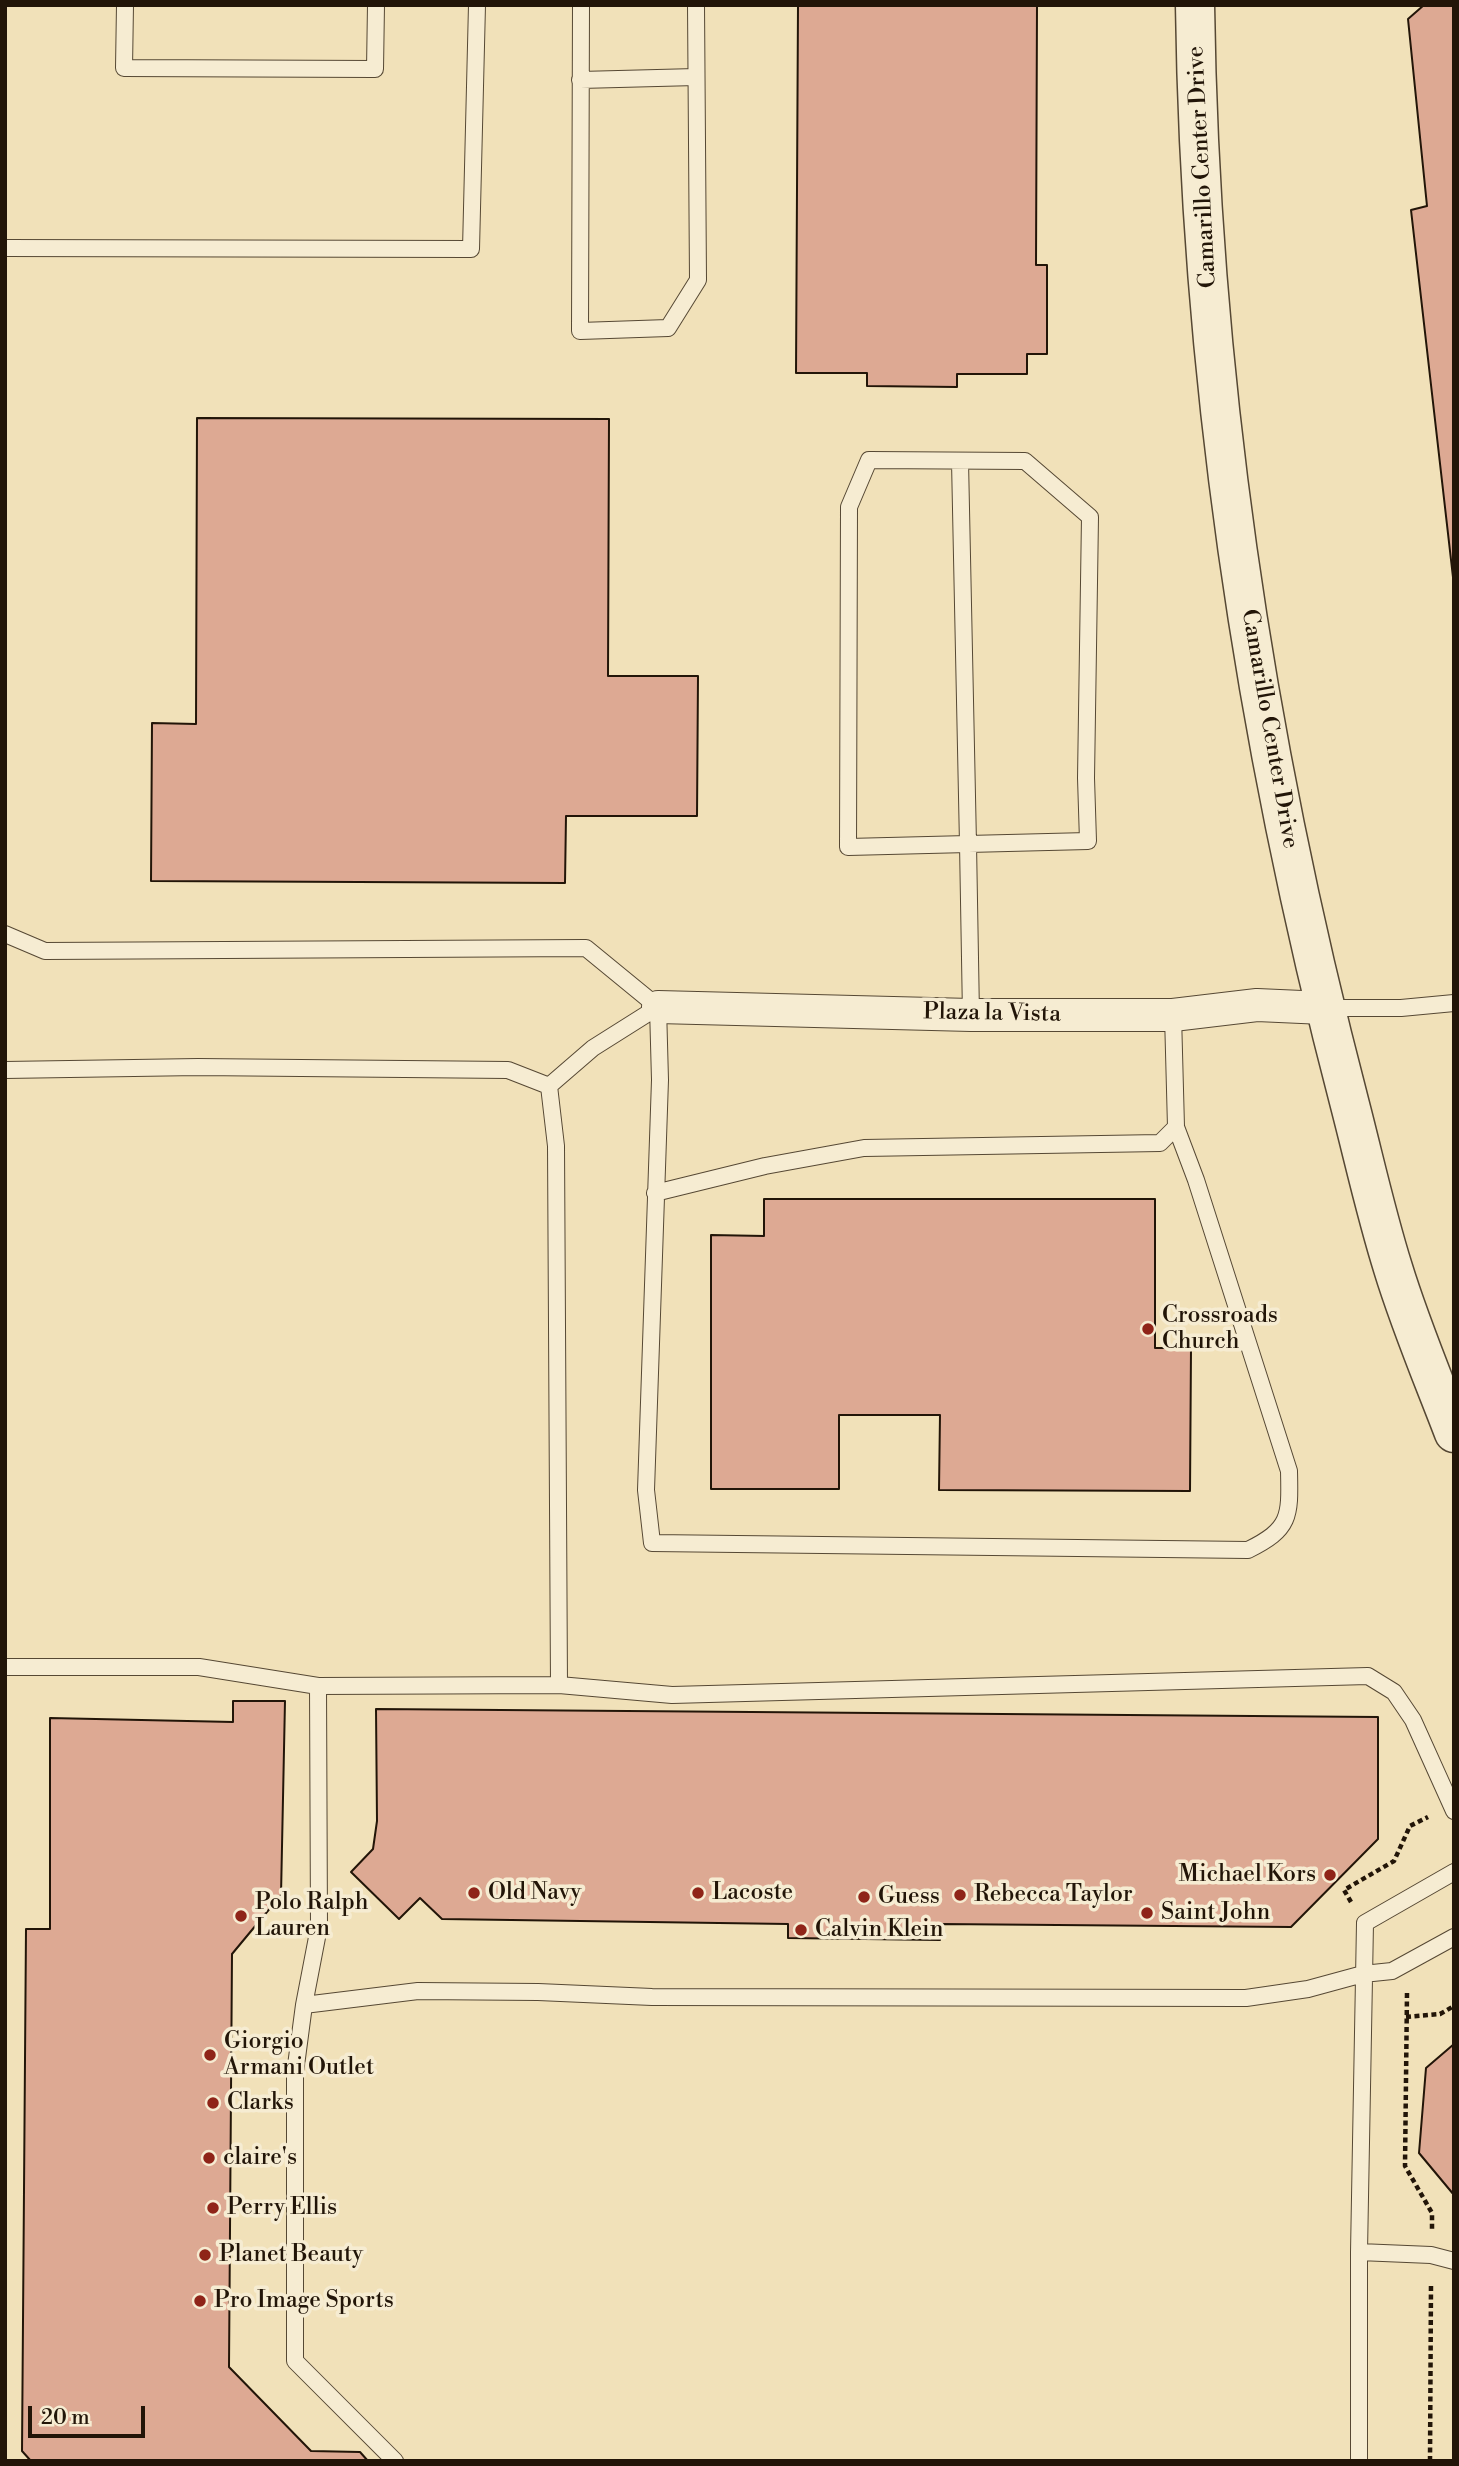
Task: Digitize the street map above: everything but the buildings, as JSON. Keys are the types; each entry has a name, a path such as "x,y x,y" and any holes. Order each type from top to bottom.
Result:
{"street":[{"name":"Camarillo Center Drive","path":"1195,5 1207,257 1224,448 1250,633 1275,772 1324,1008 1393,1269 1454,1433"},
{"name":"Plaza la Vista","path":"658,1007 971,1015 1173,1015 1257,1006 1324,1008"}],"lane":[{"path":"125,5 124,68 348,69 375,69 376,5"},
{"path":"5,248 471,249 477,5"},
{"path":"581,5 580,331 668,328 698,280 696,5"},
{"path":"580,80 696,77"},
{"path":"869,460 1025,461 1090,517 1086,778 1088,841 968,844 848,847 849,507 869,460"},
{"path":"960,461 971,1015"},
{"path":"5,934 45,951 586,948 658,1007 660,1080 646,1490 652,1543 1248,1550 1267,1541 1283,1527 1289,1500 1289,1471 1177,1127 1173,1015"},
{"path":"1324,1008 1401,1008 1454,1003"},
{"path":"549,1086 593,1048 658,1007"},
{"path":"5,1070 508,1070 549,1086"},
{"path":"549,1086 556,1146 559,1685"},
{"path":"655,1193 765,1166 864,1148 1160,1143 1177,1127"},
{"path":"5,1667 199,1667 318,1685 559,1685 672,1695 1368,1676 1394,1692 1413,1720 1453,1809"},
{"path":"318,1685 319,1927 304,2004 295,2073 295,2361 395,2461"},
{"path":"1359,2461 1359,2252 1365,1923 1454,1872"},
{"path":"304,2004 418,1991 666,1997 1246,1997 1308,1989 1363,1974 1392,1970 1454,1937"},
{"path":"1359,2252 1431,2255 1454,2261"}],"path":[{"path":"1365,1923 1344,1890 1394,1861 1410,1826 1453,1809"},
{"path":"1392,1970 1407,1992 1405,2166 1432,2213 1430,2461"},
{"path":"1406,2017 1440,2014 1454,2006"}],"place":[{"name":"Crossroads Church","path":"1148,1329"},
{"name":"Michael Kors","path":"1330,1875"},
{"name":"Old Navy","path":"474,1893"},
{"name":"Lacoste","path":"698,1893"},
{"name":"Rebecca Taylor","path":"960,1895"},
{"name":"Guess","path":"864,1897"},
{"name":"Saint John","path":"1147,1913"},
{"name":"Polo Ralph Lauren","path":"241,1916"},
{"name":"Calvin Klein","path":"801,1930"},
{"name":"Giorgio Armani Outlet","path":"210,2055"},
{"name":"Clarks","path":"213,2103"},
{"name":"claire's","path":"209,2158"},
{"name":"Perry Ellis","path":"213,2208"},
{"name":"Planet Beauty","path":"205,2255"},
{"name":"Pro Image Sports","path":"200,2301"}]}
